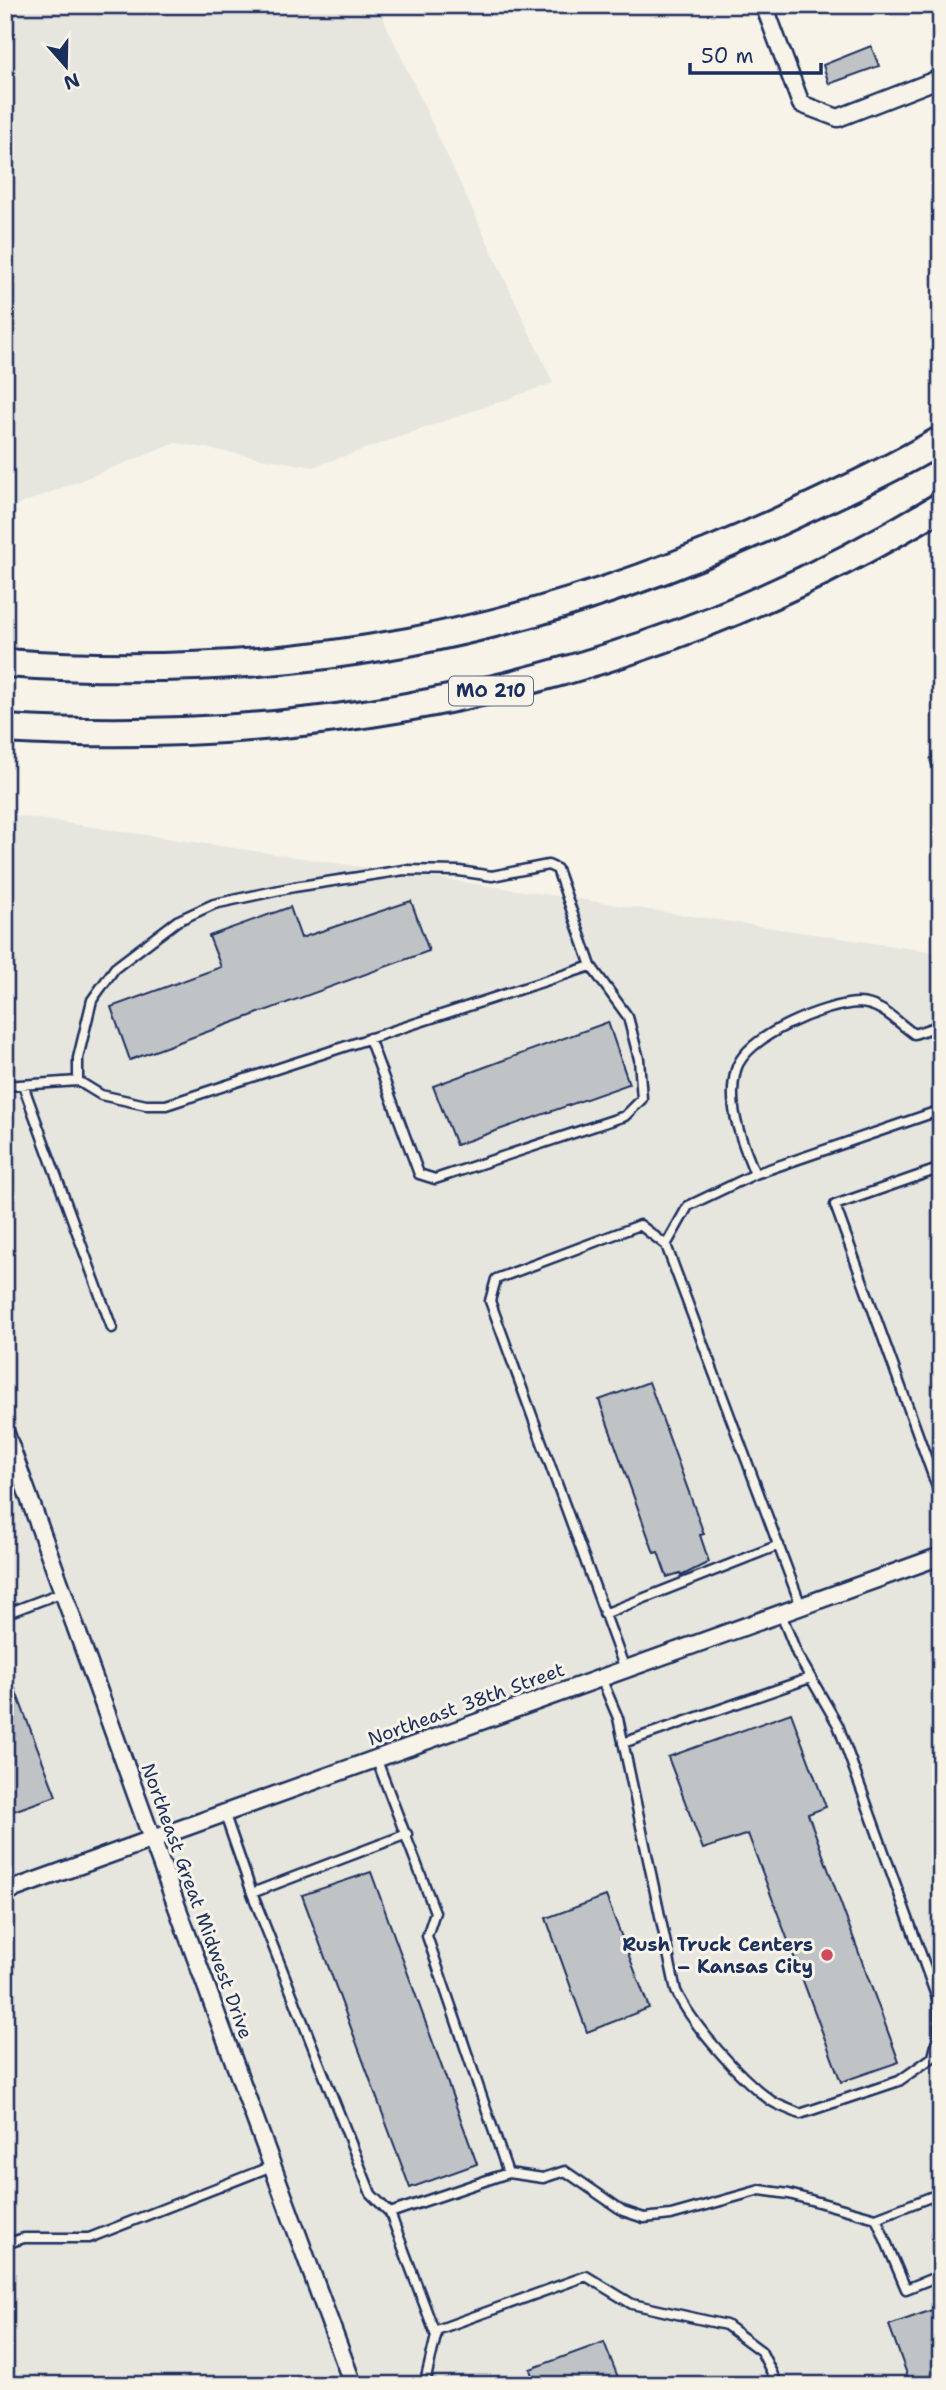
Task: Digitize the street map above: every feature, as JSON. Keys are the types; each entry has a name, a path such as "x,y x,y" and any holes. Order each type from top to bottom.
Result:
{"highway":[{"path":"5,663 144,670 220,667 376,649 472,629 565,605 657,573 861,483 941,440"},
{"name":"MO 210","path":"5,729 148,733 277,727 372,714 476,695 590,664 740,610 828,569 941,506"}],"street":[{"path":"764,5 800,104 838,118 941,78"},
{"name":"Northeast Great Midwest Drive","path":"5,1431 353,2385"},
{"name":"Northeast 38th Street","path":"5,1892 941,1556"}],"lane":[{"path":"941,758 936,760 941,773"},
{"path":"78,1081 78,1058 92,1000 115,968 177,921 214,904 294,887 404,870 440,870 492,876 548,865 557,869 591,966 628,1017 639,1059 642,1099 625,1116 435,1179 419,1174 369,1038"},
{"path":"5,1086 78,1081 110,1097 146,1105 166,1105 591,966"},
{"path":"755,1174 736,1124 732,1091 736,1067 754,1043 775,1030 859,1003 879,1007 914,1034 941,1025"},
{"path":"23,1084 112,1328"},
{"path":"666,1245 688,1206 755,1174 941,1110"},
{"path":"941,1168 835,1205 938,1480 941,1498"},
{"path":"625,1670 490,1301 496,1279 639,1225 666,1245 801,1606"},
{"path":"604,1614 779,1545"},
{"path":"5,1614 63,1592"},
{"path":"601,1678 618,1718 676,1992 685,2010 719,2050 771,2100 800,2114 899,2081 933,2057 940,2034 939,2004 838,1725 810,1678 781,1614"},
{"path":"624,1743 810,1678"},
{"path":"376,1758 435,1912 427,1936 508,2173"},
{"path":"225,1815 252,1893 371,2194 390,2213 434,2331 426,2378 429,2385"},
{"path":"252,1893 407,1835"},
{"path":"5,2244 24,2238 89,2238 272,2166"},
{"path":"390,2213 508,2173 543,2178 565,2171 623,2211 644,2218 671,2215 760,2190 789,2194 876,2218 941,2193"},
{"path":"876,2218 906,2289 941,2275"},
{"path":"434,2331 586,2276 632,2304 726,2325 761,2351 778,2385"}],"shaded area":[{"path":"5,5 377,5 553,383 313,467 176,443 5,510"},
{"path":"5,814 941,953 941,2385 5,2385"}],"building":[{"path":"871,46 879,66 829,84 823,65"},
{"path":"411,901 429,951 130,1060 111,1007 221,967 209,936 290,907 301,938"},
{"path":"608,1022 629,1084 456,1145 433,1086"},
{"path":"649,1382 704,1534 700,1535 709,1562 681,1576 680,1573 667,1577 658,1552 654,1553 599,1400"},
{"path":"5,1663 56,1796 5,1814"},
{"name":"Rush Truck Centers – Kansas City","path":"791,1713 826,1807 808,1814 899,2062 841,2082 748,1834 703,1849 668,1757"},
{"path":"371,1872 477,2164 410,2188 302,1895"},
{"path":"606,1896 649,2008 587,2032 546,1918"},
{"path":"941,2307 941,2385 911,2385 889,2325"},
{"path":"604,2342 621,2385 535,2385 530,2369"}],"place":[{"name":"Rush Truck Centers – Kansas City","path":"827,1955"}]}
